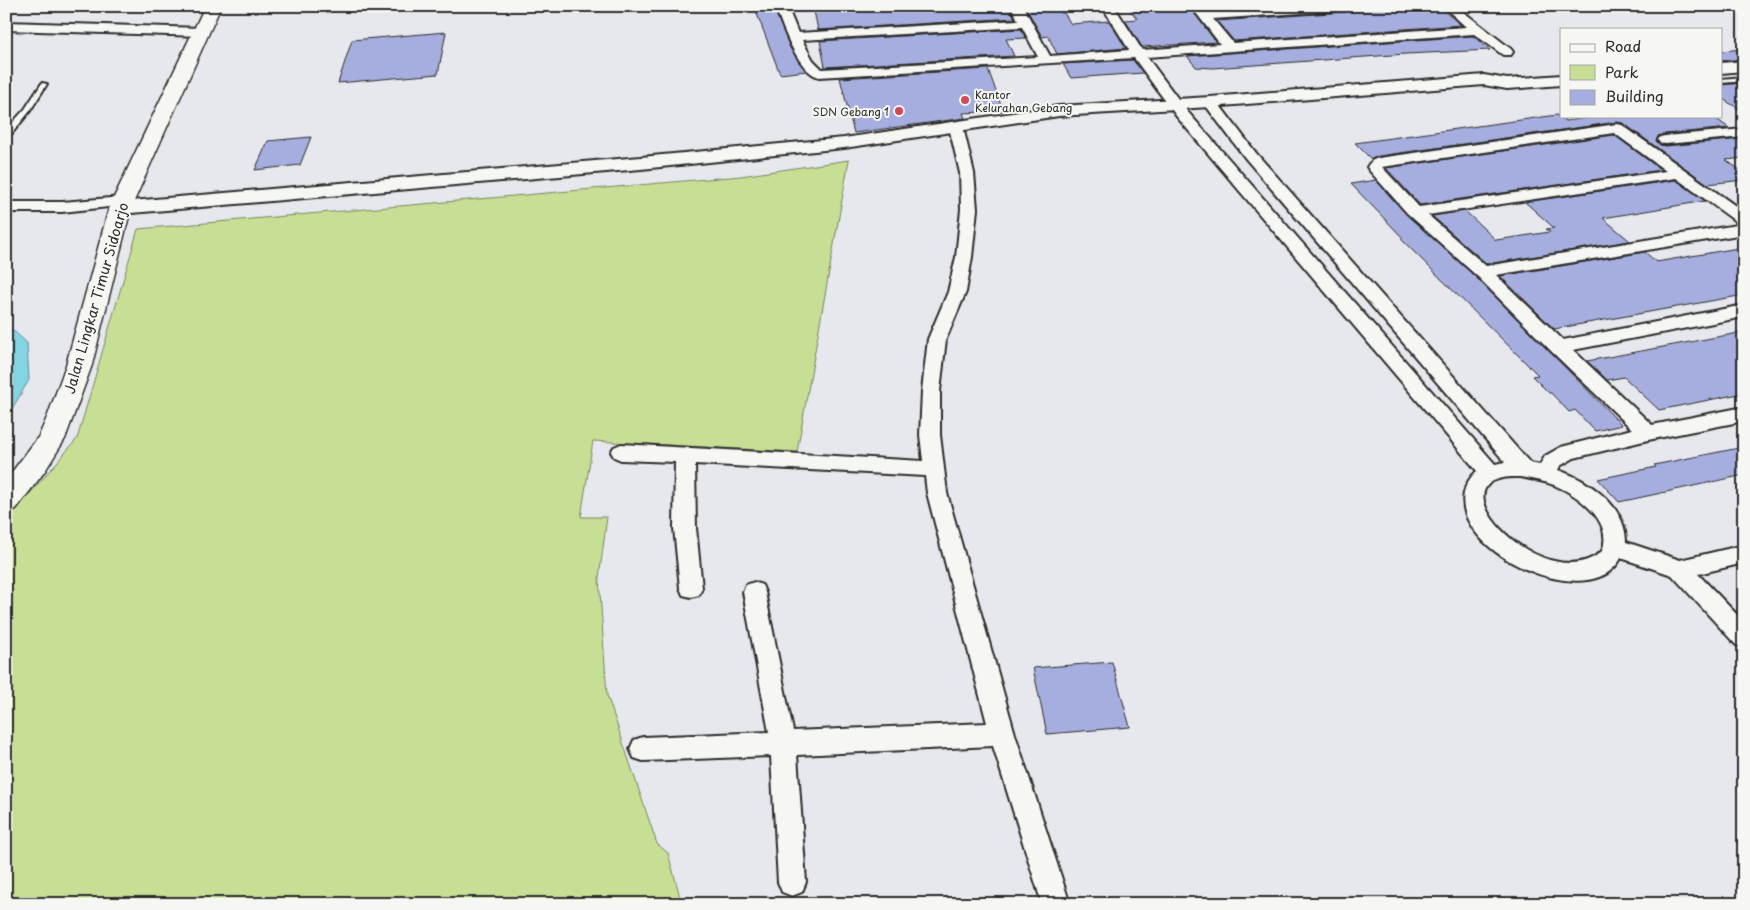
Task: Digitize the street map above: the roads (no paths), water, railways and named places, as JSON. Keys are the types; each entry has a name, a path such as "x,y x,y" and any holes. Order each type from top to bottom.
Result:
{"main road":[{"name":"Jalan Lingkar Timur Sidoarjo","path":"6,501 35,464 51,439 79,365 119,210 213,6"}],"street":[{"path":"810,6 781,7 794,37 812,70 826,73 1230,48 1476,30"},
{"path":"1017,6 1046,60"},
{"path":"1108,6 1138,54 1178,109 1491,473"},
{"path":"1200,11 1345,6"},
{"path":"1449,6 1476,30 1507,52"},
{"path":"1200,11 1230,48"},
{"path":"794,37 1026,23"},
{"path":"6,26 202,32"},
{"path":"1722,68 1744,66"},
{"path":"6,207 119,210 364,193 641,170 765,166 957,132 1178,109 1497,92 1504,89 1507,84 1560,80"},
{"path":"1214,107 1251,156 1523,469"},
{"path":"1648,433 1557,347 1483,272 1416,212 1374,167 1379,162 1617,128 1744,220"},
{"path":"957,132 967,173 969,209 964,257 956,292 937,339 930,436 937,493 1002,734 1056,904"},
{"path":"1665,140 1744,133"},
{"path":"1222,160 1251,156"},
{"path":"1416,212 1680,173"},
{"path":"1483,272 1744,229"},
{"path":"1557,347 1744,311"},
{"path":"1546,473 1552,461 1568,452 1648,433 1744,414"},
{"path":"621,452 934,468"},
{"path":"684,455 685,528 691,588"},
{"path":"1506,469 1523,469 1546,473 1569,483 1589,496 1605,513 1615,530 1616,547 1610,560 1596,569 1577,572 1554,570 1538,565 1508,550 1490,535 1479,519 1474,502 1475,488 1481,480 1491,473 1506,469"},
{"path":"1616,547 1680,569 1744,638"},
{"path":"1680,569 1744,554"},
{"path":"754,592 783,742 792,882"},
{"path":"644,749 1002,734"}],"lane":[{"path":"1722,81 1744,79"},
{"path":"6,135 28,110 44,84"}],"water":[{"path":"6,324 27,343 29,380 6,419"}],"place":[{"name":"Kantor Kelurahan Gebang","path":"965,100"},
{"name":"SDN Gebang 1","path":"899,111"}]}
